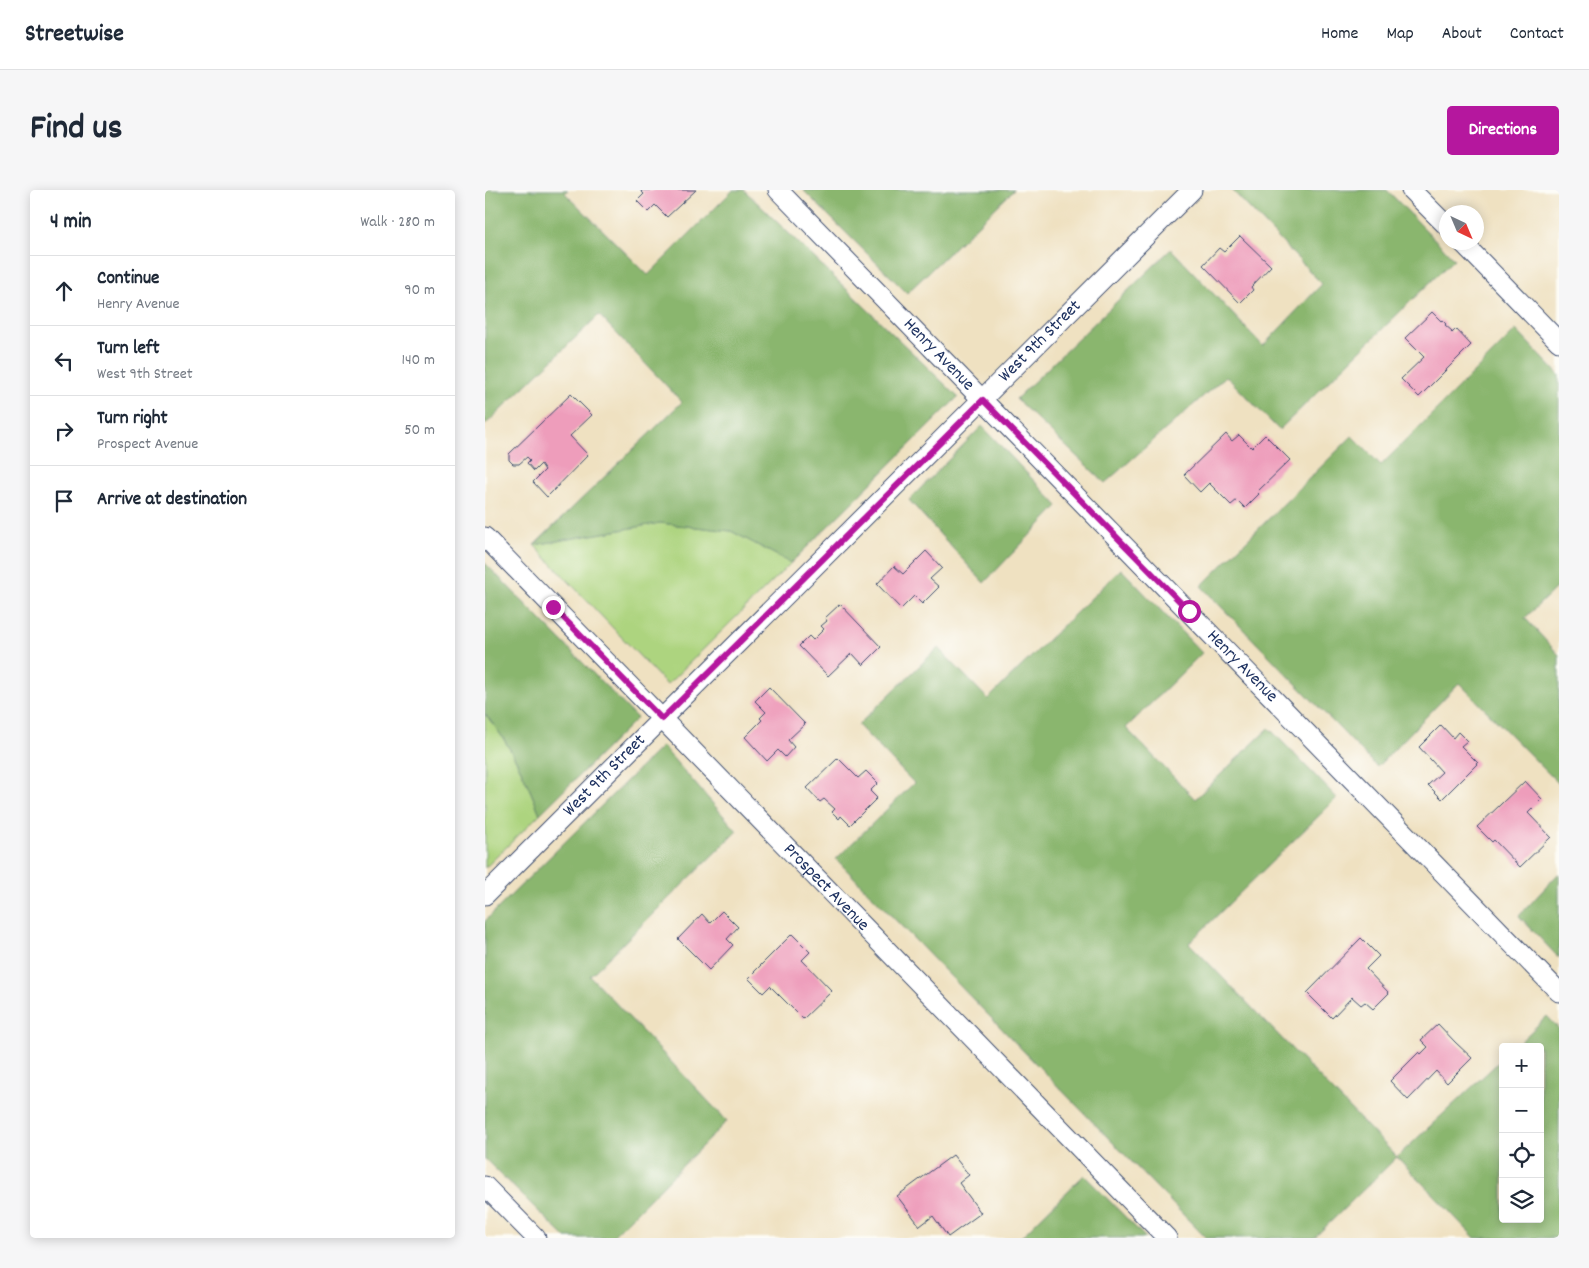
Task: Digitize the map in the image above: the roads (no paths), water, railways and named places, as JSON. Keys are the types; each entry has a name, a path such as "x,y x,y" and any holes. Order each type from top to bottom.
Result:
{"street":[{"name":"Henry Avenue","path":"778,190 1559,992"},
{"name":"West 9th Street","path":"485,895 1192,190"},
{"path":"1411,190 1439,218"},
{"path":"1470,250 1559,342"},
{"name":"Prospect Avenue","path":"485,537 1167,1238"},
{"path":"485,1186 536,1238"}]}
